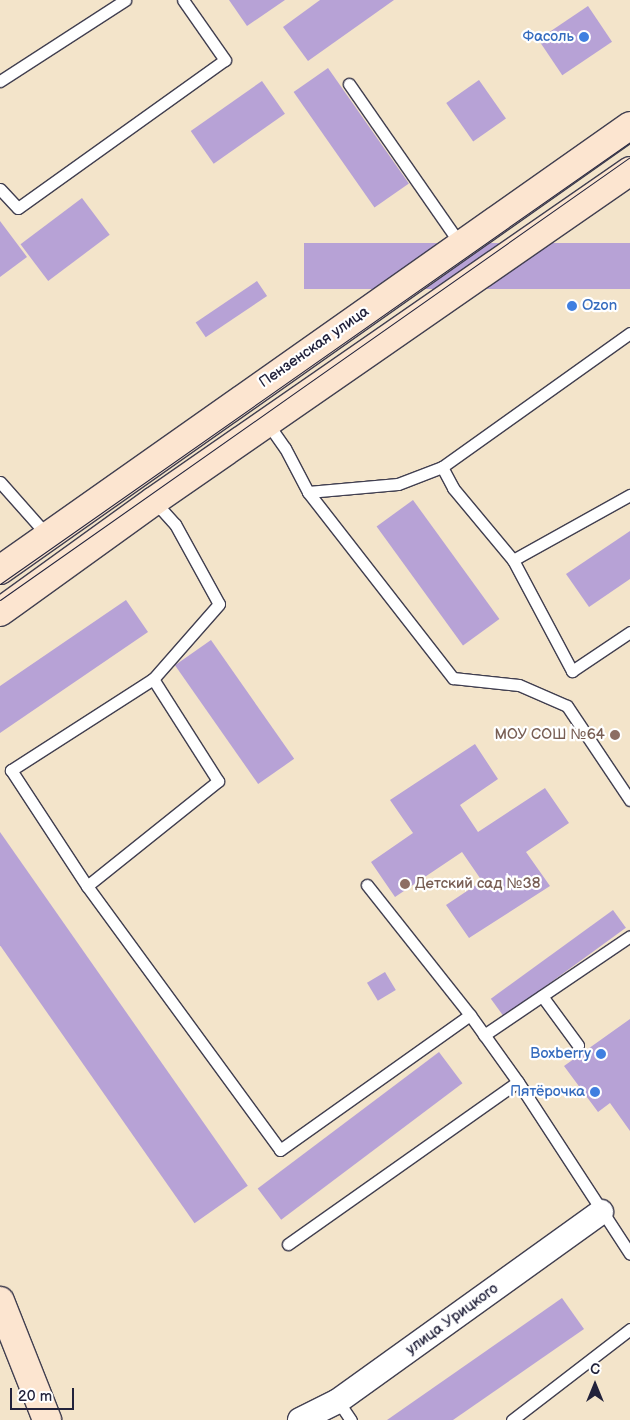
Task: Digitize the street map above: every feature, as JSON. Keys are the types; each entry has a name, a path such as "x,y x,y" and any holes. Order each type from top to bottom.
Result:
{"main road":[{"name":"Пензенская улица","path":"0,570 630,126"},
{"path":"0,612 154,501 268,424 630,171"},
{"path":"0,1301 47,1420"}],"street":[{"name":"улица Урицкого","path":"300,1420 338,1401 601,1212"}],"lane":[{"path":"0,81 126,0"},
{"path":"0,190 18,208 225,60 183,0"},
{"path":"349,84 460,244"},
{"path":"308,492 398,484 442,467 630,333"},
{"path":"268,424 285,448 308,492 453,678 518,685 567,706 630,800"},
{"path":"442,467 453,488 513,560 572,671 630,632"},
{"path":"0,482 48,536"},
{"path":"513,560 630,495"},
{"path":"154,501 175,524 219,604 154,679 11,770 87,886 280,1150 470,1015"},
{"path":"87,886 218,781 154,679"},
{"path":"367,885 470,1015 518,1082 630,1254"},
{"path":"484,1035 630,936"},
{"path":"542,996 578,1045"},
{"path":"288,1244 518,1082"},
{"path":"512,1420 630,1329"},
{"path":"338,1401 352,1420"}],"building":[{"path":"229,0 285,0 247,26"},
{"path":"320,0 394,0 308,61 283,27"},
{"path":"588,6 612,42 562,75 538,40"},
{"path":"328,68 409,184 374,208 294,92"},
{"path":"479,80 506,119 473,141 446,103"},
{"path":"262,81 285,114 214,164 191,131"},
{"path":"82,198 110,235 48,281 21,244"},
{"path":"0,221 27,257 0,277"},
{"path":"304,243 630,243 630,289 304,289"},
{"path":"257,281 267,296 206,337 196,322"},
{"path":"413,500 499,619 463,645 377,526"},
{"path":"630,531 630,579 589,607 566,574"},
{"path":"126,600 148,632 0,733 0,686"},
{"path":"211,640 294,759 258,784 175,665"},
{"path":"475,744 498,779 460,805 478,832 545,788 569,823 526,852 550,886 469,938 446,905 482,881 462,852 395,897 371,862 413,833 390,800"},
{"path":"0,832 248,1186 195,1223 0,945"},
{"path":"613,910 626,928 504,1017 491,999"},
{"path":"385,972 396,990 378,1001 367,983"},
{"path":"630,1019 630,1131 610,1103 598,1112 564,1066"},
{"path":"439,1052 462,1083 281,1220 258,1189"},
{"path":"562,1298 584,1329 453,1420 387,1420"}],"tram line":[{"path":"0,584 630,142"},
{"path":"0,600 630,157"}],"place":[{"name":"Фасоль","path":"584,37"},
{"name":"Ozon","path":"572,306"},
{"name":"МОУ СОШ №64","path":"615,735"},
{"name":"Детский сад №38","path":"405,884"},
{"name":"Boxberry","path":"601,1054"},
{"name":"Пятёрочка","path":"595,1092"}]}
